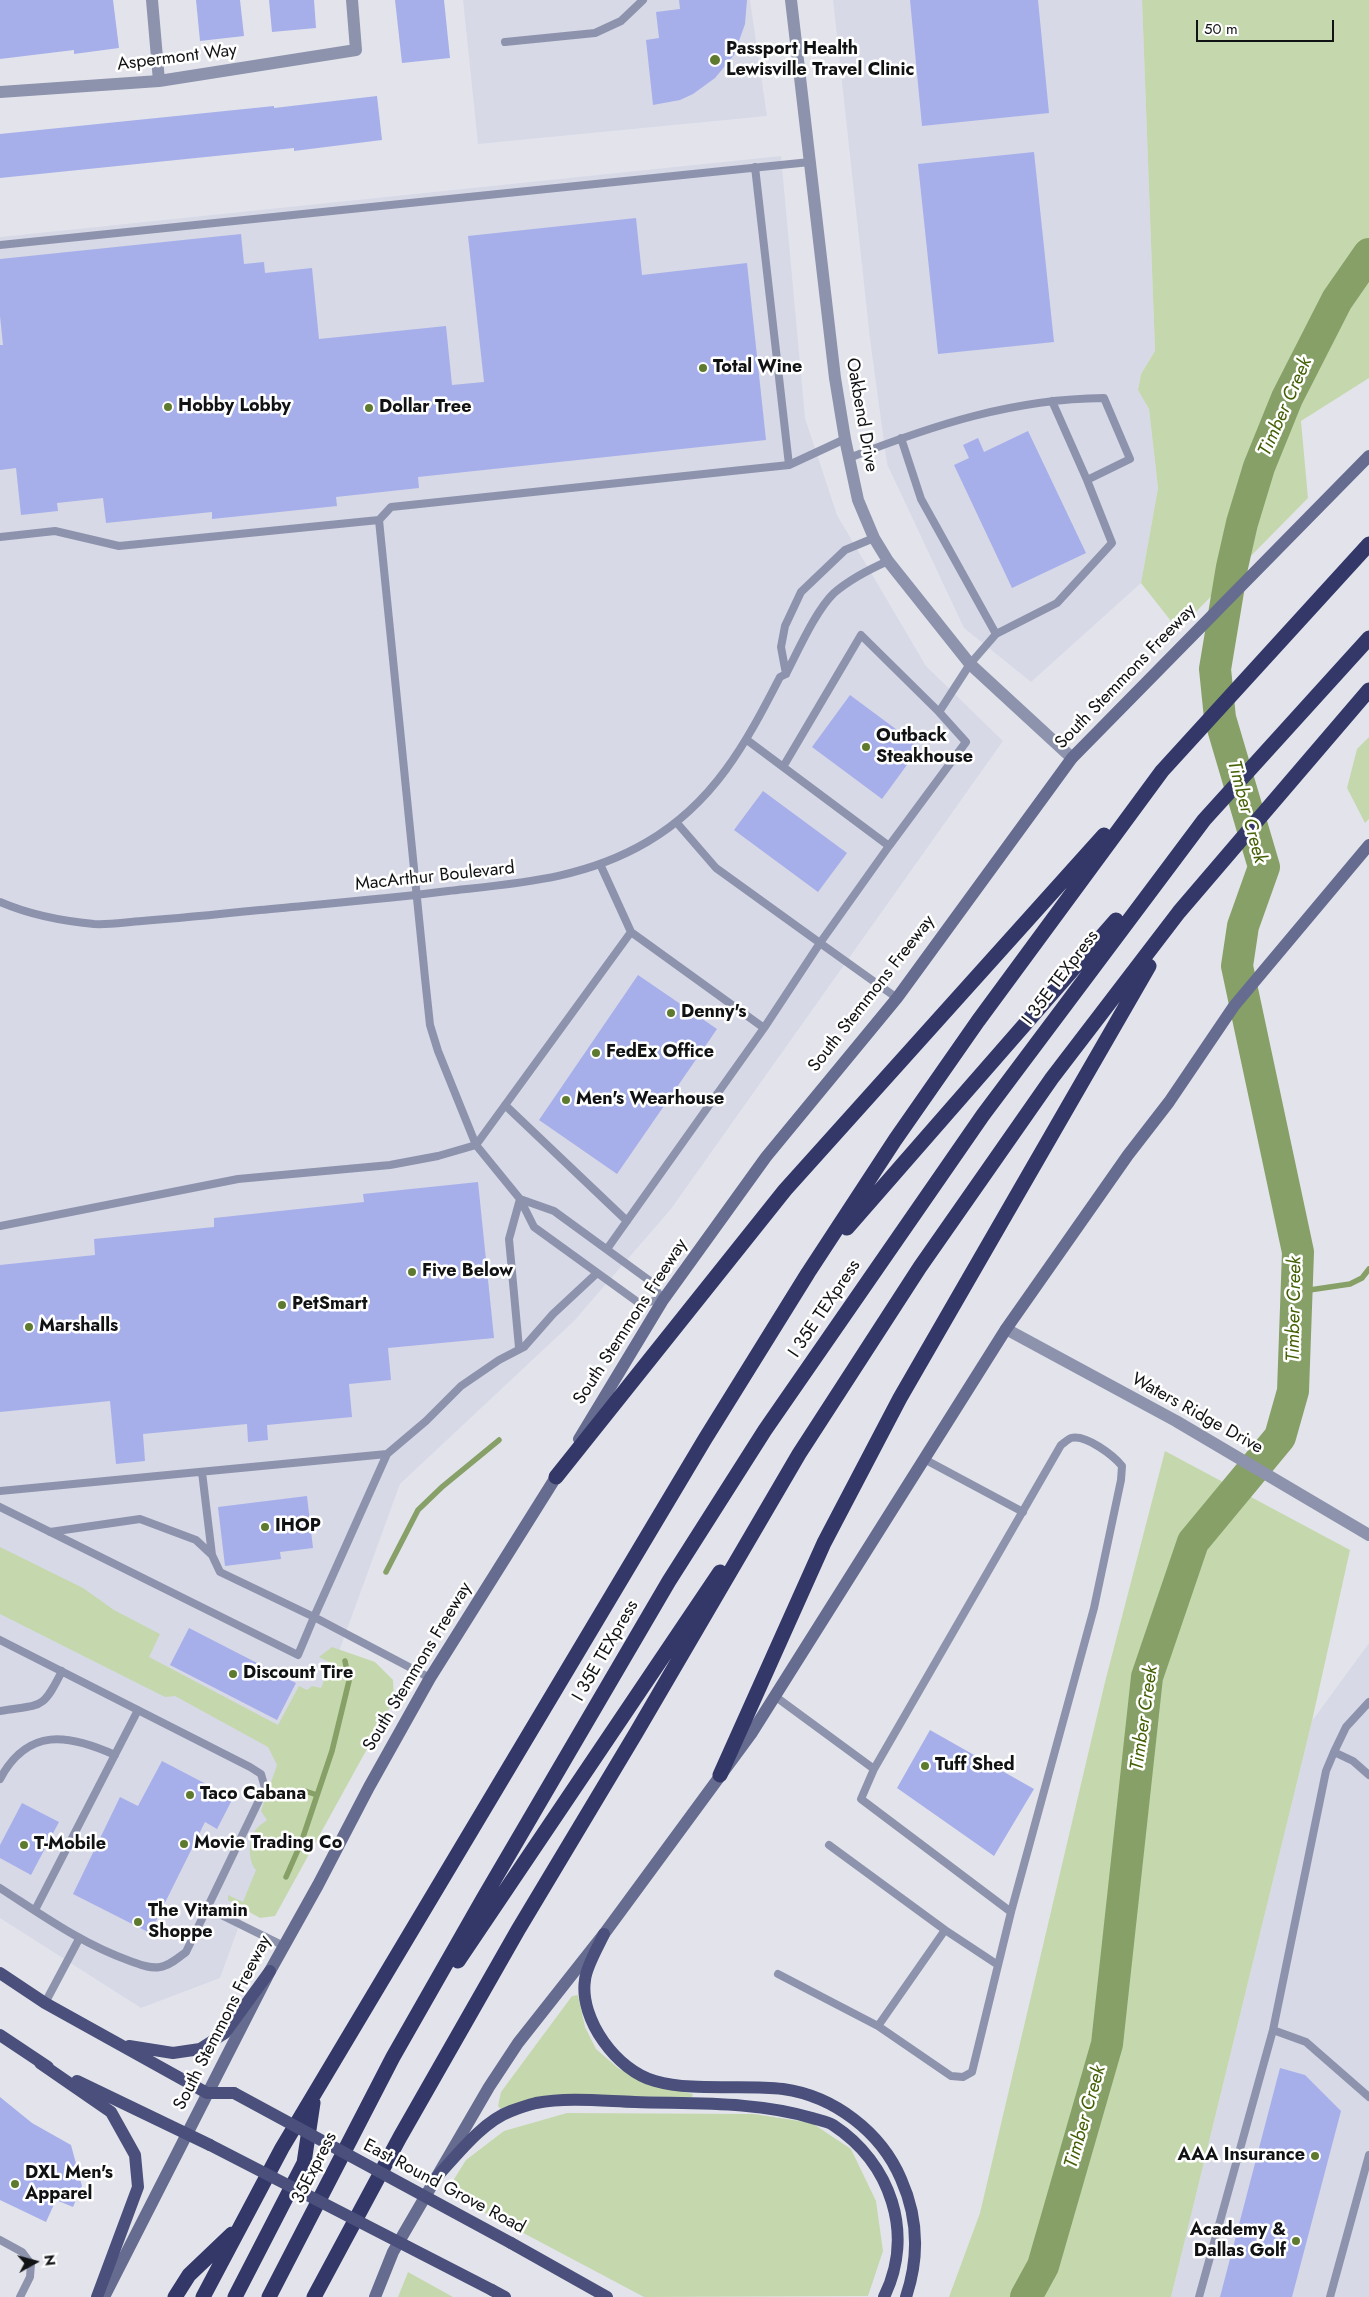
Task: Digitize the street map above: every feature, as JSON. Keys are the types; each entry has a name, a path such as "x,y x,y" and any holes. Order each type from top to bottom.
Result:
{"highway":[{"path":"556,1477 785,1190 1369,544"},
{"name":"I 35E TEXpress","path":"393,2057 483,1898 664,1590 765,1430 983,1115 1204,820 1369,638"},
{"path":"393,2057 798,1454 920,1267 1052,1078 1179,912 1369,690"},
{"path":"203,2297 240,2226 314,2096 695,1456 808,1273 978,1021 1162,771"},
{"path":"808,1273 1204,820"},
{"path":"720,1775 824,1542 900,1398 1179,912"},
{"path":"316,2297 336,2255 400,2137 518,1930 636,1733 798,1454"},
{"name":"35Express","path":"269,2297 393,2057"},
{"path":"235,2297 304,2163 314,2096"},
{"path":"175,2297 189,2275 240,2226"}],"main road":[{"name":"South Stemmons Freeway","path":"104,2297 270,1971 430,1678 556,1477 663,1300 766,1157 897,998 1072,758 1369,456"},
{"path":"375,2297 393,2252 432,2182 518,2042 604,1934 776,1697 1006,1329 1234,1006 1292,934 1369,844"},
{"path":"604,1934 585,1979 587,2008 598,2036 623,2063 655,2081 692,2086 783,2089 803,2094 841,2111 874,2138 898,2172 912,2210 915,2250 913,2269 906,2297"},
{"path":"121,2045 173,2053 200,2049 225,2033 270,1971"},
{"name":"East Round Grove Road","path":"0,1973 45,2003 207,2093 234,2093 607,2297"},
{"path":"0,2035 111,2112 135,2155 138,2187 97,2297"},
{"path":"40,2063 210,2145 505,2297"},
{"path":"432,2182 480,2132 508,2112 536,2103 565,2101 708,2104 789,2111 832,2124 862,2150 884,2180 896,2214 898,2233 895,2269 884,2297"}],"street":[{"path":"152,0 159,81"},
{"name":"Aspermont Way","path":"0,92 159,81 356,50 352,0"},
{"name":"Oakbend Drive","path":"791,0 835,378 858,500 874,538 888,561 970,664 1072,758"},
{"name":"Waters Ridge Drive","path":"1006,1329 1176,1421 1369,1535"}],"lane":[{"path":"505,42 596,33 621,20 643,0"},
{"path":"0,245 810,162"},
{"path":"755,167 789,465"},
{"path":"849,458 901,438 982,412 1052,401 1104,398 1130,459 1087,480"},
{"path":"938,712 970,664 996,634 1057,603 1112,543 1052,401"},
{"path":"901,438 921,499 996,634"},
{"path":"0,537 55,530 119,546 379,520 392,506 789,465 845,439"},
{"path":"379,520 430,1025 438,1051 476,1145 520,1199 534,1227 596,1274 639,1303 663,1300 650,1280 554,1211 520,1199"},
{"path":"786,674 781,648 785,626 801,592 845,550 874,538"},
{"name":"MacArthur Boulevard","path":"0,902 51,919 96,924 416,895 536,882 600,864 648,841 677,822 713,786 747,740 780,677 786,674 807,632 834,594 871,569 888,561"},
{"path":"606,1249 764,1028 820,943 966,742 861,635 784,767"},
{"path":"747,740 889,846"},
{"path":"677,822 716,868 897,998"},
{"path":"600,864 631,932 764,1028"},
{"path":"0,1226 238,1179 390,1165 438,1156 476,1145 631,932"},
{"path":"506,1105 627,1221"},
{"path":"519,1348 509,1239 520,1199"},
{"path":"0,1507 298,1655 387,1454 426,1421 461,1386 519,1348 524,1347 554,1314 596,1274"},
{"path":"778,1974 878,2026 951,2076 963,2078 972,2072 1011,1912 1094,1608 1122,1480 1122,1466 1113,1456 1084,1439 1072,1438 1061,1445 874,1769 860,1800 1011,1912"},
{"path":"0,1490 387,1454"},
{"path":"924,1460 1023,1512"},
{"path":"202,1472 212,1555 220,1572 314,1617 430,1678"},
{"path":"50,1532 140,1519 196,1540 212,1555"},
{"path":"0,1640 261,1774 265,1788 186,1952 174,1962 161,1968 150,1968 104,1952 79,1939 0,1888"},
{"path":"0,1710 42,1704 48,1698 62,1671"},
{"path":"776,1697 874,1769"},
{"path":"1199,2297 1273,2030 1326,1771 1346,1727 1369,1702"},
{"path":"35,1910 138,1710"},
{"path":"0,1779 5,1769 24,1748 56,1738 90,1744 115,1755"},
{"path":"1334,1752 1353,1761 1369,1775"},
{"path":"829,1845 945,1930 998,1965"},
{"path":"207,1908 284,1946"},
{"path":"878,2026 945,1930"},
{"path":"45,2003 79,1939"},
{"path":"1273,2030 1306,2042 1369,2097"},
{"path":"1330,2297 1369,2155"},
{"path":"0,2240 22,2252 31,2264 30,2276 20,2297"}],"shaded area":[{"path":"463,0 750,0 767,116 478,144"},
{"path":"833,0 1142,0 1155,351 1141,374 1138,389 1149,409 1158,488 1141,583 1031,682 964,628 887,464 870,339"},
{"path":"781,156 805,418 837,515 926,666 1003,741 671,1209 574,1321 400,1484 220,1978 141,2008 0,1918 0,237"},
{"path":"1369,1643 1369,2297 1171,2297 1312,1721"}],"green space":[{"path":"1142,0 1369,0 1369,378 1301,421 1308,498 1178,630 1141,583 1158,488 1149,409 1138,390 1141,374 1155,351"},
{"path":"1369,737 1369,819 1365,823 1347,788 1357,749"},
{"path":"1165,1451 1350,1550 1312,1721 1171,2297 949,2297 980,2213 1105,1682"},
{"path":"0,1547 83,1588 114,1610 160,1634 149,1657 278,1725 299,1686 307,1690 312,1686 321,1688 331,1663 319,1657 332,1647 375,1662 393,1680 394,1700 275,1916 260,1918 228,1900 228,1895 243,1902 256,1870 250,1856 251,1840 260,1825 267,1820 261,1811 277,1765 268,1747 175,1696 165,1697 0,1614"},
{"path":"578,1995 585,2027 596,2049 618,2068 648,2084 693,2094 692,2097 543,2096 501,2109 498,2106 501,2092 572,1996"},
{"path":"567,2113 754,2114 812,2123 851,2149 876,2201 883,2251 868,2296 644,2297 446,2192 466,2160 504,2131"},
{"path":"408,2272 453,2297 398,2297"}],"building":[{"path":"0,0 113,0 119,48 74,54 74,50 0,59"},
{"path":"196,0 240,0 244,36 200,41"},
{"path":"269,0 314,0 316,28 272,32"},
{"path":"395,0 444,0 450,58 402,63"},
{"path":"679,0 747,0 745,24 734,55 715,78 693,94 680,100 653,105 646,40 659,38 656,12 680,9"},
{"path":"910,0 1038,0 1049,113 922,126"},
{"path":"377,96 382,140 294,151 294,148 0,178 0,134 274,106 274,108"},
{"path":"1034,152 1054,342 938,354 918,164"},
{"path":"636,218 642,275 747,263 766,440 418,477 419,488 336,497 337,506 212,519 212,512 106,523 103,498 57,503 58,511 21,515 16,468 0,470 0,345 3,345 0,316 0,259 241,234 244,264 264,262 265,273 312,268 319,339 446,326 452,385 484,382 468,236"},
{"path":"1028,431 1086,553 1012,588 954,465 969,458 963,445 978,438 984,452"},
{"name":"Outback Steakhouse","path":"850,695 920,747 882,799 812,747"},
{"path":"763,791 847,853 818,892 734,830"},
{"path":"638,975 717,1029 617,1174 539,1120"},
{"path":"478,1182 494,1338 388,1348 391,1380 349,1384 352,1417 267,1425 268,1440 248,1442 247,1424 143,1434 145,1461 116,1464 110,1401 0,1412 0,1265 95,1255 94,1239 214,1227 214,1218 364,1202 363,1194"},
{"name":"IHOP","path":"307,1496 313,1548 280,1552 281,1559 225,1566 218,1507"},
{"name":"Discount Tire","path":"189,1628 296,1683 277,1720 170,1665"},
{"path":"930,1730 1034,1789 994,1856 897,1788"},
{"path":"162,1761 233,1798 217,1829 205,1822 150,1933 73,1894 120,1797 138,1806"},
{"path":"22,1803 59,1822 31,1875 0,1858 0,1845"},
{"path":"1280,2068 1305,2075 1341,2111 1292,2297 1220,2297"},
{"path":"0,2097 32,2123 71,2145 82,2186 73,2207 56,2200 46,2222 0,2200"}],"waterway":[{"name":"Timber Creek","path":"1026,2297 1043,2266 1107,2044 1147,1677 1193,1542 1280,1437 1293,1391 1298,1252 1237,966 1243,926 1264,867 1220,718 1215,669 1232,567 1242,523 1259,467 1287,398 1337,300 1369,254"},
{"path":"1296,1292 1350,1284 1362,1278 1369,1269"},
{"path":"386,1572 418,1510 443,1486 499,1440"},
{"path":"286,1877 301,1843 332,1751 349,1681 345,1661"},
{"path":"302,1790 317,1795"}],"place":[{"name":"Passport Health Lewisville Travel Clinic","path":"715,60"},
{"name":"Total Wine","path":"703,368"},
{"name":"Hobby Lobby","path":"168,407"},
{"name":"Dollar Tree","path":"369,408"},
{"name":"Outback Steakhouse","path":"866,747"},
{"name":"Denny's","path":"671,1013"},
{"name":"FedEx Office","path":"596,1053"},
{"name":"Men's Wearhouse","path":"566,1100"},
{"name":"Five Below","path":"412,1272"},
{"name":"PetSmart","path":"282,1305"},
{"name":"Marshalls","path":"29,1327"},
{"name":"IHOP","path":"265,1527"},
{"name":"Discount Tire","path":"233,1674"},
{"name":"Tuff Shed","path":"925,1766"},
{"name":"Taco Cabana","path":"190,1795"},
{"name":"Movie Trading Co","path":"184,1844"},
{"name":"T-Mobile","path":"24,1845"},
{"name":"The Vitamin Shoppe","path":"138,1922"},
{"name":"AAA Insurance","path":"1315,2156"},
{"name":"DXL Men's Apparel","path":"15,2184"},
{"name":"Academy & Dallas Golf","path":"1296,2241"}]}
